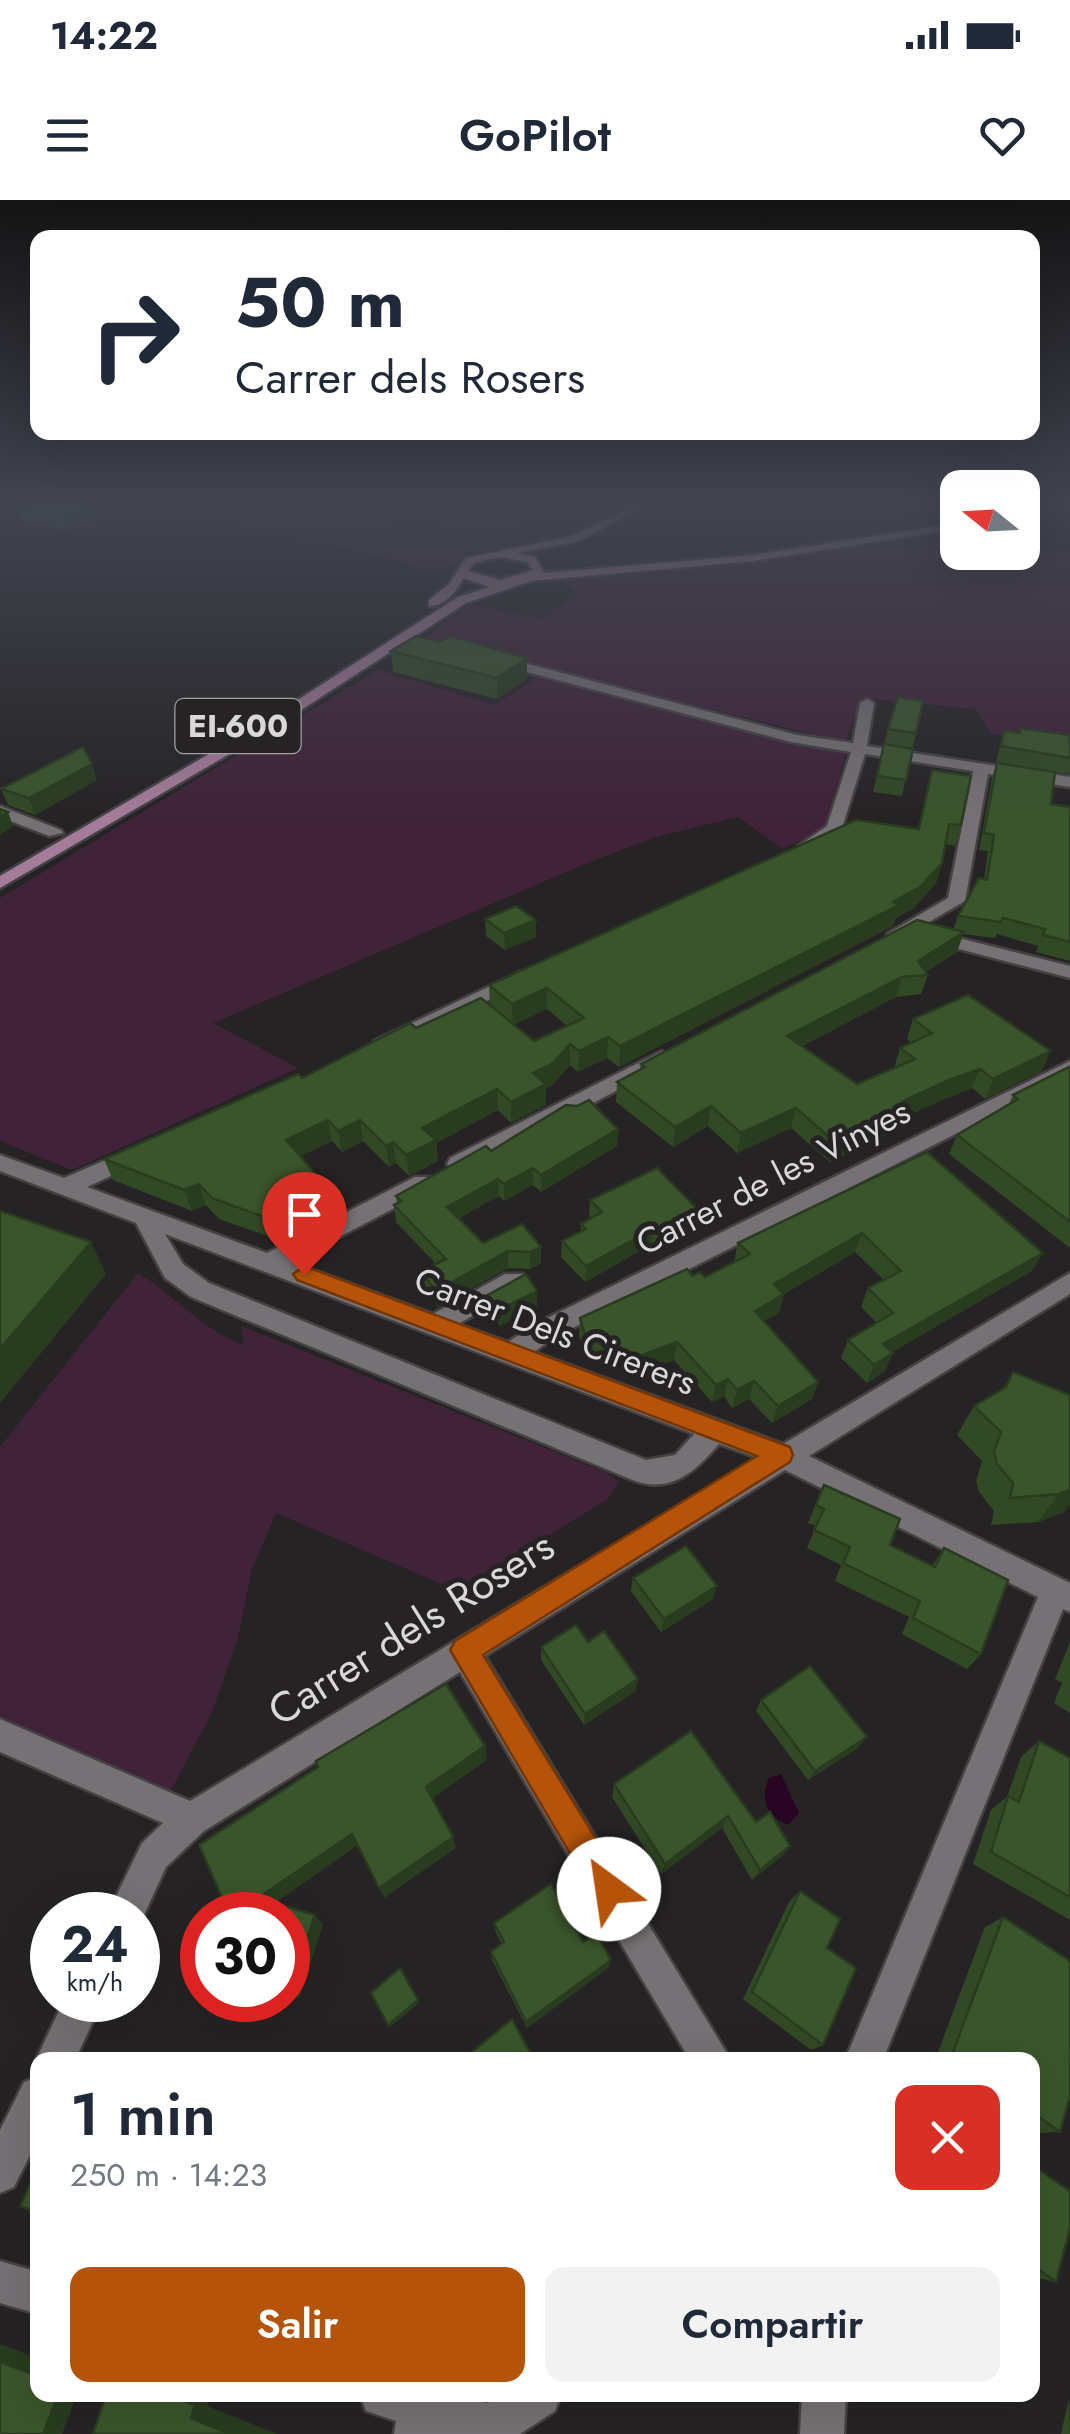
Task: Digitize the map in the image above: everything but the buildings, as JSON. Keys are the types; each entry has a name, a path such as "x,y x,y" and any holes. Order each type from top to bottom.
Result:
{"main road":[{"name":"EI-600","path":"0,864 421,610"},
{"name":"EI-600","path":"0,883 262,729 446,610"}],"street":[{"path":"404,637 424,642"},
{"path":"476,655 796,739 1070,782"},
{"path":"790,853 825,838 834,828 858,751 867,703"},
{"path":"876,947 956,901 981,768"},
{"path":"0,811 55,834"},
{"path":"908,930 1070,972"},
{"path":"366,1049 544,967"},
{"path":"272,1261 690,1044"},
{"name":"Carrer de les Vinyes","path":"511,1354 546,1330 1070,1068"},
{"path":"66,1187 151,1148"},
{"name":"Carrer Dels Cirerers","path":"0,1162 781,1455 1063,1594"},
{"path":"143,1215 174,1271 200,1290 645,1472 682,1466 712,1432"},
{"path":"436,1325 519,1278"},
{"name":"Carrer dels Rosers","path":"136,1892 154,1855 192,1818 1070,1282"},
{"path":"867,2052 1063,1594"},
{"path":"464,1650 707,2052"},
{"path":"0,1735 192,1818"},
{"path":"59,2052 73,2022"},
{"path":"0,2173 30,2112"},
{"path":"0,2282 30,2291"},
{"path":"407,2412 491,2428 530,2402"},
{"path":"822,2434 824,2402"}],"shaded area":[{"path":"462,610 500,610 540,619 554,610 1070,610 1070,745 991,734 976,709 862,698 845,742 423,638"},
{"path":"378,670 495,705 539,676 846,753 824,829 783,849 738,817 656,837 213,1023 298,1068 72,1170 0,1141 0,898"},
{"path":"138,1273 229,1339 244,1345 241,1326 605,1472 619,1482 608,1499 458,1591 276,1513 252,1569 238,1638 212,1712 155,1821 0,1750 0,1447"},
{"path":"781,1774 799,1813 788,1825 770,1812 765,1800 769,1778"}],"route":[{"path":"304,1274 735,1441 781,1455 464,1650 609,1889"}]}
